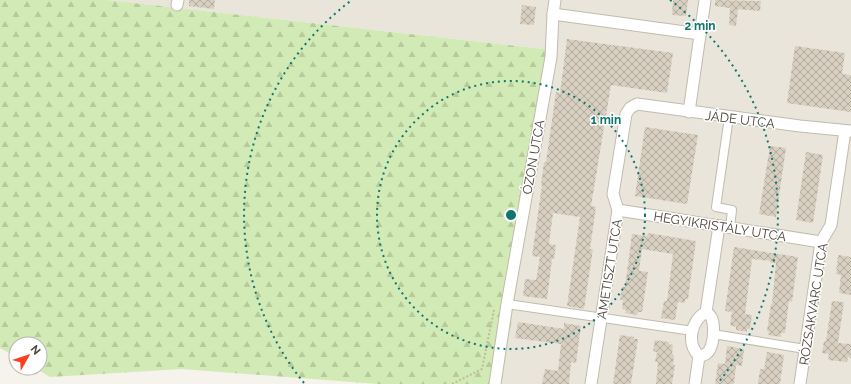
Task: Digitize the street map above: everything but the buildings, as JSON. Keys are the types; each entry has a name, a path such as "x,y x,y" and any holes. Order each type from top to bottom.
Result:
{"street":[{"name":"ÓZON UTCA","path":"495,384 507,304 551,57 552,14 554,0"},
{"path":"689,112 705,0"},
{"path":"552,14 700,34"},
{"name":"JÁDE UTCA","path":"630,108 637,104 728,117 848,131"},
{"name":"AMETISZT UTCA","path":"592,384 618,210 613,194 626,114 630,108"},
{"path":"699,356 694,351 692,344 695,322 699,316 706,312 724,227 732,210 716,207 728,117"},
{"name":"RÓZSAKVARC UTCA","path":"800,384 821,242 831,226 848,131"},
{"name":"HEGYIKRISTÁLY UTCA","path":"618,210 821,242"},
{"path":"507,304 693,332"},
{"path":"699,356 706,354 711,348 714,326 712,317 706,312"},
{"path":"713,334 805,349"},
{"path":"695,384 699,356"}],"path":[{"path":"452,384 482,369 494,309 507,304"}],"shaded area":[{"path":"107,0 851,0 851,384 502,384 553,50"}],"green space":[{"path":"0,0 107,0 553,50 502,384 378,384 182,369 50,377 48,376 48,336 8,336 8,352 0,348"}]}
